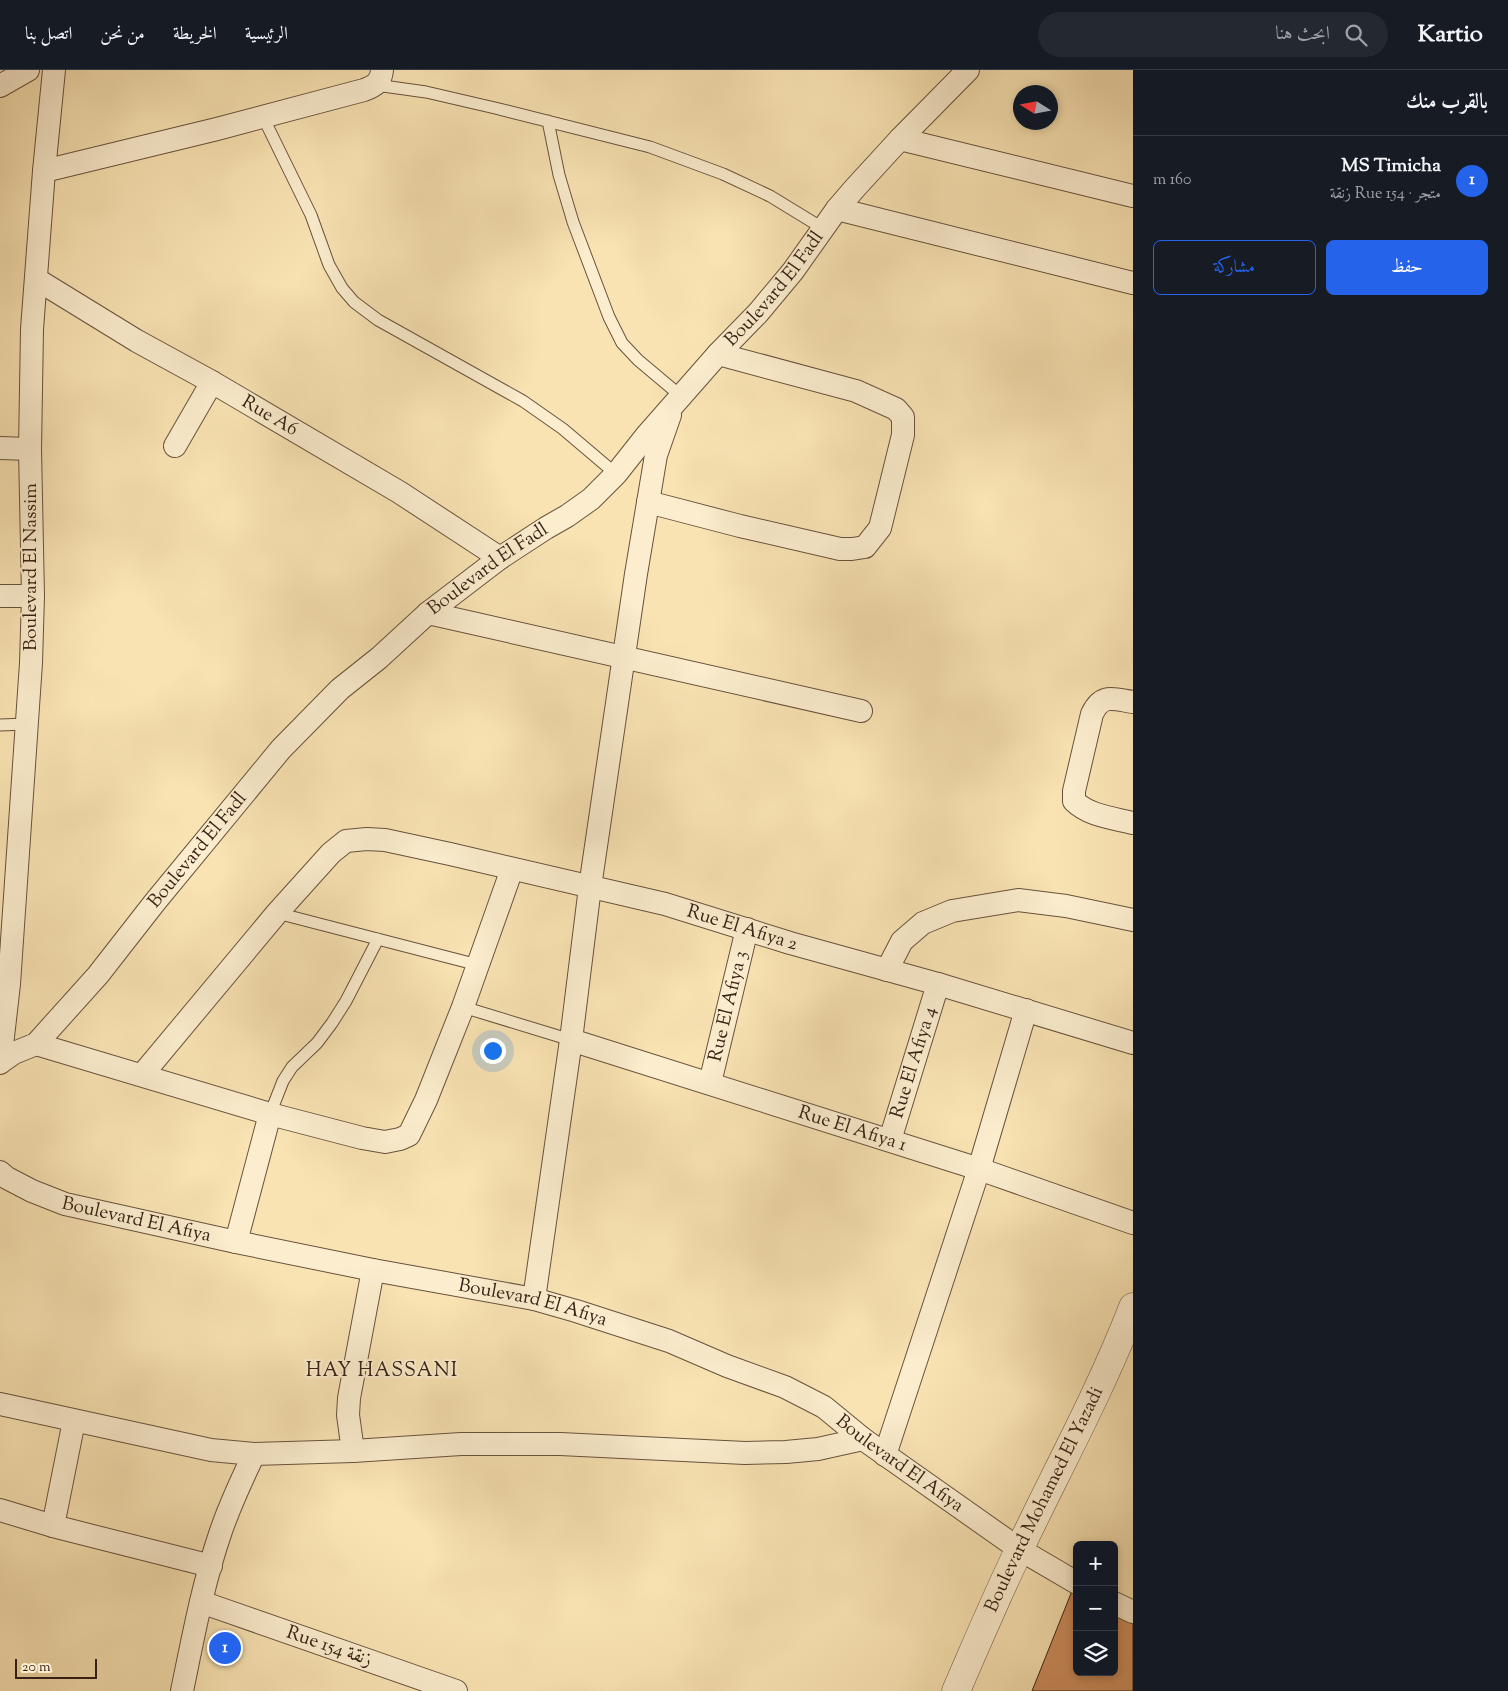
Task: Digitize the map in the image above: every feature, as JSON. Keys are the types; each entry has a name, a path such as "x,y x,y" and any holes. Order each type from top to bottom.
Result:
{"street":[{"path":"0,86 28,70"},
{"name":"Boulevard El Nassim","path":"0,1062 9,984 31,664 33,596 30,449 32,329 54,70"},
{"name":"Boulevard El Fadl","path":"0,1062 14,1053 36,1044 98,975 155,902 281,749 340,689 379,658 428,613 500,558 591,499 616,474 646,436 718,354 758,313 824,230 837,209 900,139 968,70"},
{"path":"44,171 364,90 379,78"},
{"path":"900,139 1133,196"},
{"path":"837,209 1133,283"},
{"name":"Rue A6","path":"36,279 399,492 500,558"},
{"path":"648,502 840,549 865,547 880,528 903,435 903,417 896,409 856,391 718,354"},
{"path":"174,446 212,382"},
{"path":"534,1299 571,1040 590,887 648,502 656,455 677,402"},
{"path":"0,448 30,449"},
{"path":"0,596 33,596"},
{"path":"428,613 624,659 861,711"},
{"path":"1133,702 1110,698 1096,704 1074,791 1074,801 1081,807 1098,815 1133,823"},
{"name":"Rue El Afiya 2","path":"277,913 331,853 346,841 385,840 666,904 790,943 938,984 1133,1043"},
{"path":"36,1044 142,1075 167,1085 270,1114 362,1138 385,1142 400,1139 409,1135 426,1100 463,1007 512,869"},
{"path":"886,970 902,940 923,923 952,911 1018,900 1066,906 1133,920"},
{"path":"142,1075 277,913"},
{"name":"Rue El Afiya 3","path":"710,1083 747,929"},
{"name":"Rue El Afiya 4","path":"890,1140 938,984"},
{"path":"885,1455 979,1169 1026,1010"},
{"name":"Rue El Afiya 1","path":"571,1040 890,1140 1133,1223"},
{"path":"236,1242 270,1114"},
{"name":"Boulevard El Afiya","path":"0,1172 7,1178 32,1191 65,1204 373,1270 534,1299 669,1341 727,1366 785,1387 824,1407 863,1439 1019,1549 1073,1581"},
{"path":"353,1451 348,1415 349,1398 373,1270"},
{"name":"Boulevard Mohamed El Yazadi","path":"956,1691 1019,1549 1111,1361 1133,1307"},
{"path":"0,1404 211,1450 254,1454 353,1451 461,1444 570,1444 746,1453 818,1449 863,1439"},
{"path":"53,1526 74,1421"},
{"path":"182,1691 201,1602 220,1533 254,1454"},
{"path":"0,1510 53,1526 211,1566"},
{"name":"Rue 154 زنقة","path":"201,1602 451,1690"},
{"path":"1118,1604 1133,1612"}],"lane":[{"path":"379,78 426,92 650,147 723,174 770,196 824,230"},
{"path":"263,117 311,215 330,265 342,288 354,302 378,320 523,401 563,429 616,474"},
{"path":"548,121 572,222 609,317 622,343 677,402"},
{"path":"0,725 27,724"},
{"path":"277,913 478,965"},
{"path":"270,1114 283,1080 292,1067 318,1043 332,1023 346,1001 378,939"},
{"path":"463,1007 571,1040"}],"building":[{"path":"1072,1591 1073,1676 1118,1676 1118,1614 1133,1621 1133,1691 1032,1691"}],"place":[{"name":"MS Timicha","path":"225,1648"}],"district":[{"name":"HAY HASSANI","path":"382,1371"}]}
